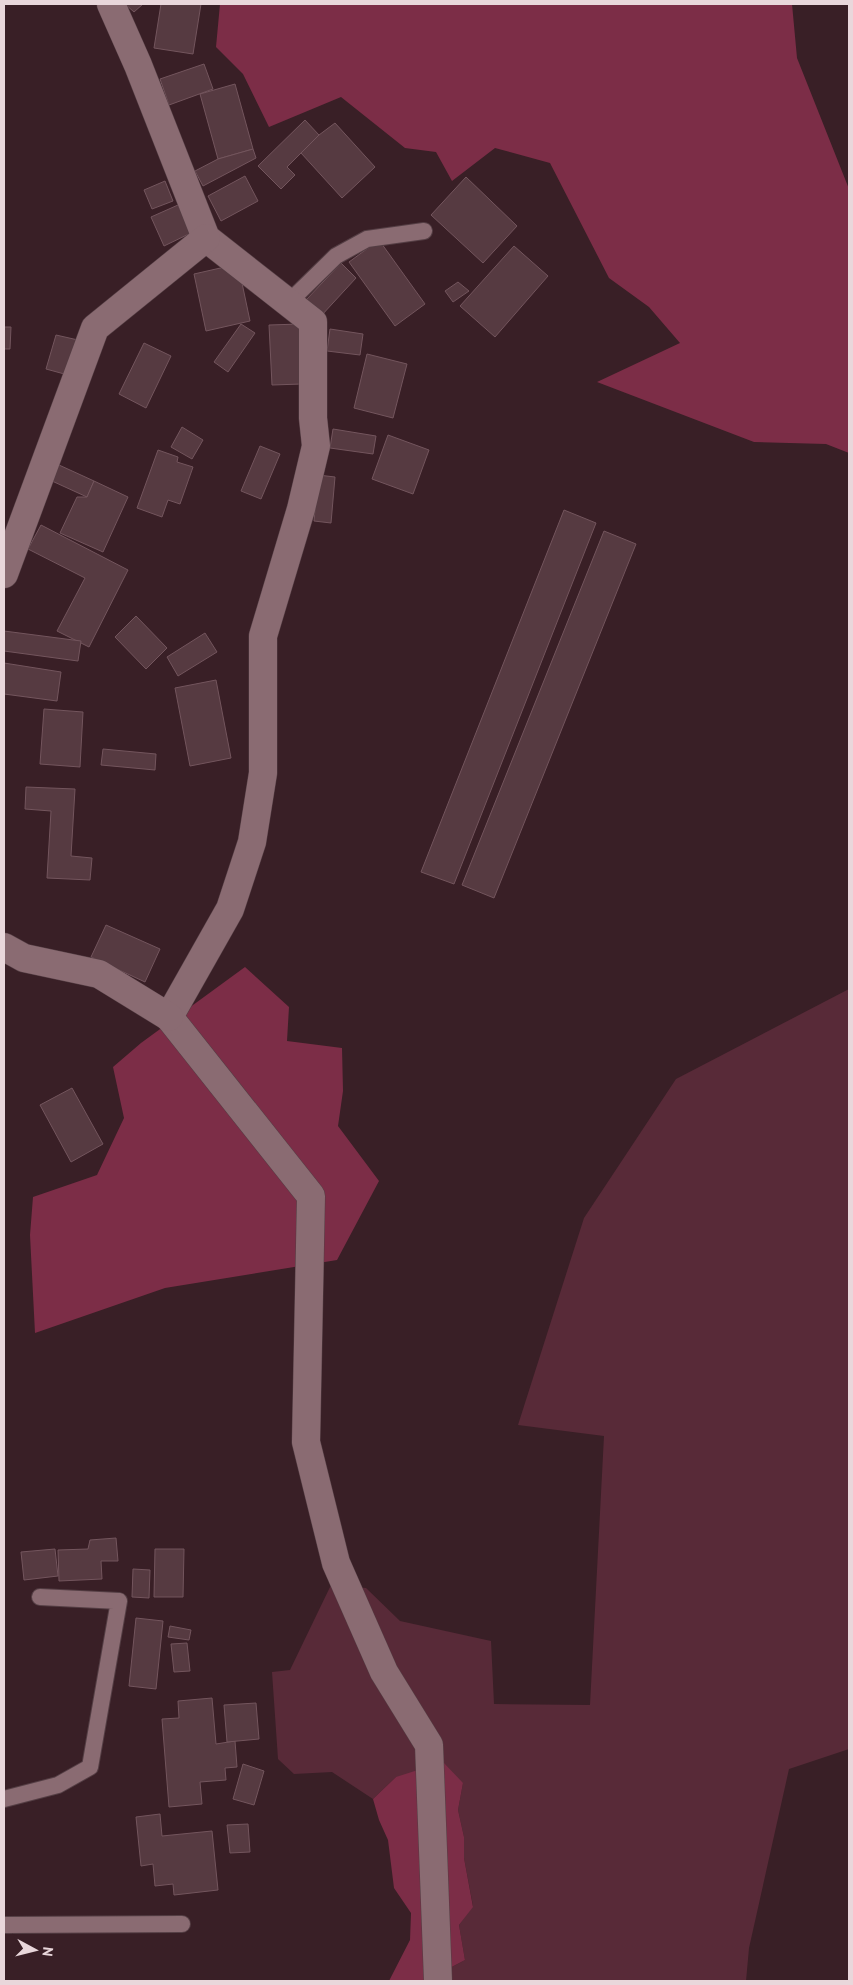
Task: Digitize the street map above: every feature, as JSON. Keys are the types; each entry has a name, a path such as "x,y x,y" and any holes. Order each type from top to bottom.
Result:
{"street":[{"path":"110,4 138,65 206,238 313,322 313,418 316,446 302,509 263,636 263,773 252,842 230,909 169,1016"},
{"path":"4,574 96,328 206,238"},
{"path":"4,948 24,958 99,974 169,1016 311,1196 306,1442 336,1563 384,1672 429,1745 438,1981"}],"lane":[{"path":"288,303 336,256 367,239 424,231"},
{"path":"4,1799 58,1785 90,1767 119,1601 40,1597"},
{"path":"4,1925 182,1924"}],"shaded area":[{"path":"220,4 792,4 797,58 849,189 849,453 826,444 754,442 597,382 680,343 649,307 609,278 550,163 495,148 452,181 436,152 405,148 341,97 269,127 243,74 216,47"},
{"path":"245,967 289,1007 287,1041 342,1048 343,1091 338,1126 379,1181 337,1260 165,1288 35,1333 30,1235 33,1197 97,1175 124,1118 113,1067 141,1043"},
{"path":"849,989 849,1749 789,1769 749,1948 746,1981 431,1981 429,1979 465,1960 459,1925 473,1906 464,1858 464,1837 458,1810 463,1783 396,1777 373,1799 332,1772 294,1774 278,1759 272,1672 290,1670 331,1585 366,1588 400,1621 491,1641 494,1704 590,1705 604,1436 518,1425 584,1218 676,1079"},
{"path":"443,1762 463,1783 458,1810 464,1837 464,1858 473,1907 459,1925 465,1960 429,1979 431,1981 389,1981 410,1940 411,1913 394,1888 388,1840 379,1820 373,1799 396,1777"}],"building":[{"path":"125,4 143,4 134,12"},
{"path":"161,4 201,4 193,54 154,48"},
{"path":"204,64 213,89 169,105 160,79"},
{"path":"235,84 253,149 218,159 200,94"},
{"path":"305,120 319,135 287,167 295,175 281,189 258,166"},
{"path":"335,123 375,167 342,198 301,153 319,135"},
{"path":"253,149 256,158 203,186 195,171 218,159"},
{"path":"245,176 258,201 221,221 208,196"},
{"path":"466,177 517,226 483,263 431,215"},
{"path":"165,181 173,201 152,209 144,190"},
{"path":"178,205 191,233 164,246 151,217"},
{"path":"379,240 425,304 395,326 349,262"},
{"path":"514,246 548,276 495,337 460,306"},
{"path":"341,263 356,278 321,316 305,301"},
{"path":"238,264 250,321 206,331 194,274"},
{"path":"458,282 469,291 453,302 445,291"},
{"path":"241,324 255,333 228,372 214,362"},
{"path":"300,324 302,384 272,385 269,325"},
{"path":"4,327 11,327 10,349 4,349"},
{"path":"330,329 363,334 360,355 327,351"},
{"path":"56,335 78,340 68,375 46,369"},
{"path":"144,343 171,356 146,408 119,394"},
{"path":"367,354 407,364 393,418 354,408"},
{"path":"182,427 203,440 192,459 171,447"},
{"path":"333,429 376,436 373,454 330,448"},
{"path":"388,435 429,450 413,494 372,479"},
{"path":"260,446 280,454 261,499 241,491"},
{"path":"158,450 178,457 177,462 193,467 180,504 168,500 162,517 137,508"},
{"path":"59,465 94,481 87,497 52,481"},
{"path":"318,475 335,477 331,523 314,521"},
{"path":"94,481 128,497 103,552 60,533 77,497 87,497"},
{"path":"564,510 596,523 454,884 421,872"},
{"path":"41,525 128,570 89,647 57,631 85,578 28,549"},
{"path":"604,531 636,544 494,898 462,885"},
{"path":"136,616 167,648 146,669 115,637"},
{"path":"4,631 81,641 78,661 4,651"},
{"path":"205,633 217,652 178,676 167,657"},
{"path":"4,663 61,672 57,701 4,694"},
{"path":"216,680 231,758 190,766 175,688"},
{"path":"44,709 83,712 80,767 40,764"},
{"path":"103,749 156,754 155,770 101,765"},
{"path":"26,787 75,789 71,856 92,858 90,880 47,878 51,811 25,809"},
{"path":"106,925 160,949 145,982 91,957"},
{"path":"72,1088 103,1144 71,1162 40,1105"},
{"path":"116,1538 118,1561 101,1561 102,1579 59,1581 58,1550 88,1549 90,1540"},
{"path":"55,1549 58,1576 24,1580 21,1552"},
{"path":"155,1549 184,1549 183,1597 154,1597"},
{"path":"133,1569 150,1570 149,1598 132,1597"},
{"path":"136,1618 163,1621 156,1689 129,1686"},
{"path":"170,1626 191,1630 189,1640 168,1637"},
{"path":"187,1643 190,1671 174,1672 171,1644"},
{"path":"212,1698 216,1744 235,1741 237,1767 225,1768 226,1780 200,1782 202,1804 169,1807 162,1719 179,1718 178,1701"},
{"path":"256,1703 259,1739 227,1742 224,1705"},
{"path":"243,1764 264,1771 254,1805 233,1799"},
{"path":"160,1814 162,1836 212,1831 218,1890 174,1895 173,1884 155,1886 153,1864 141,1866 136,1817"},
{"path":"248,1824 250,1852 230,1853 227,1825"}]}
